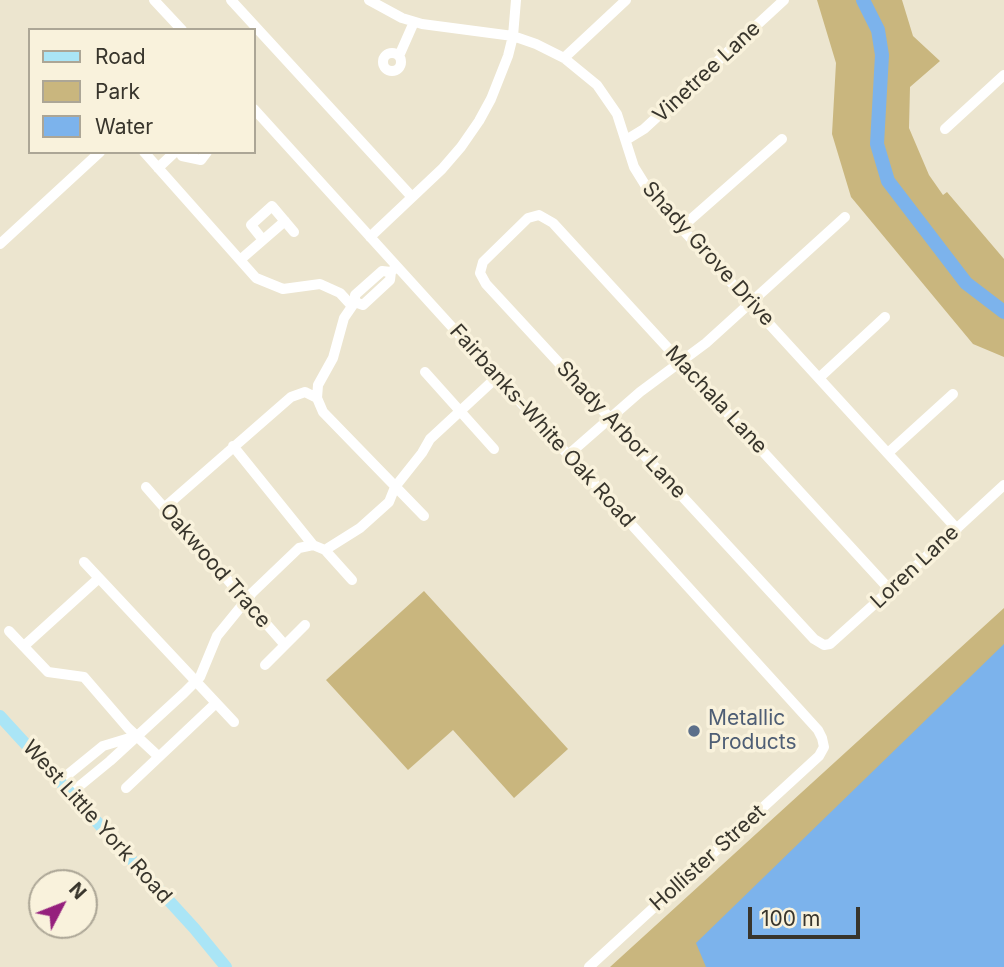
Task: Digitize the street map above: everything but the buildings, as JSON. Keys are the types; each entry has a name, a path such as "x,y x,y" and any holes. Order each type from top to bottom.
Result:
{"main road":[{"name":"West Little York Road","path":"0,716 194,928 226,967"},
{"name":"West Little York Road","path":"194,928 235,967"}],"street":[{"path":"154,0 180,28"},
{"path":"231,0 412,197"},
{"name":"Shady Grove Drive","path":"369,0 414,22 513,36 536,44 578,68 605,94 617,114 634,167 652,196 957,529"},
{"path":"370,237 451,160 479,121 500,77 513,36 516,0"},
{"path":"564,58 626,0"},
{"name":"Vinetree Lane","path":"626,140 644,130 784,0"},
{"path":"399,56 414,22"},
{"path":"945,129 1004,75"},
{"name":"Fairbanks-White Oak Road","path":"256,111 370,237 394,270 497,377 818,730 824,747"},
{"path":"682,227 782,139"},
{"path":"0,244 98,154"},
{"path":"146,154 256,278 265,284 283,289 320,284 340,293 354,304 363,305 390,280 394,270"},
{"path":"158,168 176,154"},
{"path":"180,154 201,160 206,154"},
{"path":"263,240 251,225 272,206 294,232"},
{"name":"Machala Lane","path":"539,215 553,223 890,590"},
{"name":"Shady Arbor Lane","path":"539,215 528,218 486,257 480,273 486,284 814,639 824,645"},
{"path":"568,455 609,417 706,343 845,216"},
{"path":"240,260 285,221"},
{"path":"354,304 344,318 332,358 318,385 317,398 323,412 424,516"},
{"path":"819,378 885,317"},
{"path":"425,372 494,449"},
{"path":"325,550 371,519 390,502 395,487 430,439 497,377"},
{"path":"165,507 291,397 306,392 317,398"},
{"path":"888,453 953,394"},
{"path":"233,446 313,545 325,550 352,580"},
{"name":"Loren Lane","path":"824,645 830,644 1004,485"},
{"name":"Oakwood Trace","path":"146,487 284,644"},
{"path":"71,793 200,677 217,636 245,601 299,548 313,545"},
{"path":"84,562 234,722"},
{"path":"24,646 99,578"},
{"path":"265,665 305,625"},
{"path":"9,631 48,672 84,677 128,728 158,756"},
{"path":"126,788 216,703"},
{"path":"60,781 103,746 138,735"},
{"name":"Hollister Street","path":"589,967 819,756 824,747"}],"green space":[{"path":"817,0 902,0 913,36 940,61 910,87 909,128 929,175 943,195 947,192 1004,259 1004,357 973,344 851,197 832,134 836,63"},
{"path":"424,591 568,749 514,798 453,730 408,770 326,680"},
{"path":"1004,608 1004,967 610,967"}],"water":[{"path":"1004,644 1004,967 706,967 696,943"}],"waterway":[{"path":"863,0 878,30 882,55 877,144 888,181 966,283 1004,312"}],"place":[{"name":"Metallic Products","path":"694,731"}]}
